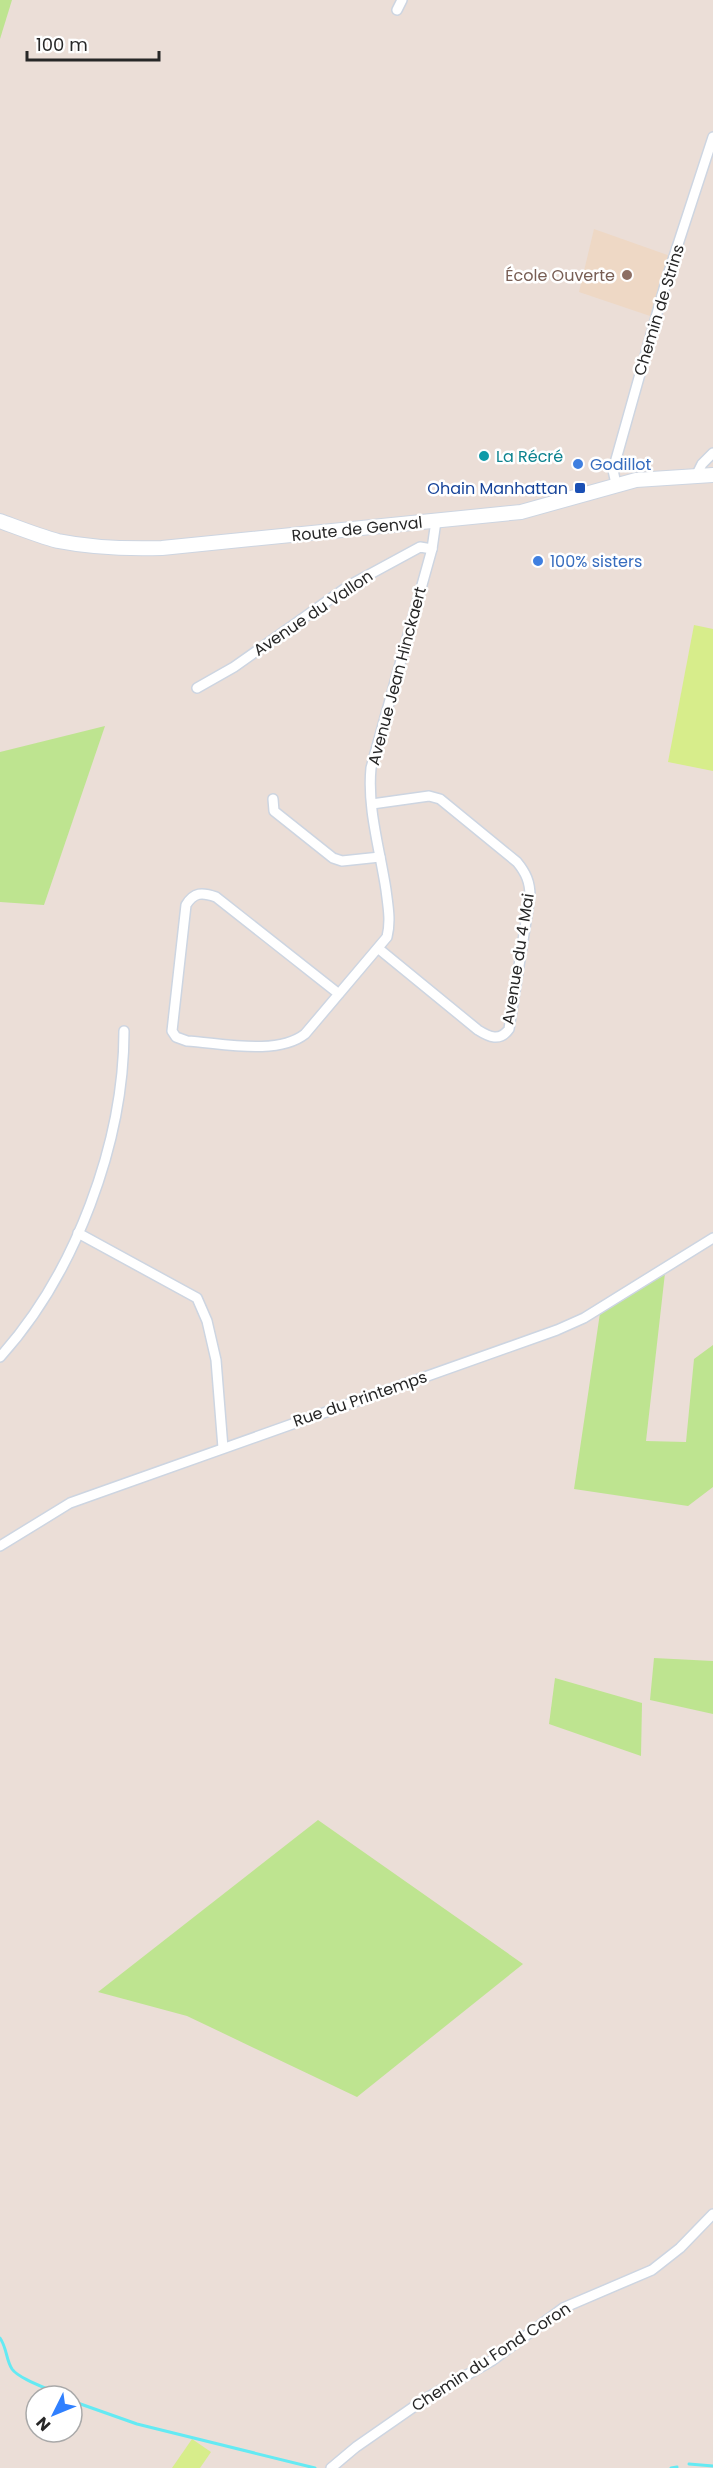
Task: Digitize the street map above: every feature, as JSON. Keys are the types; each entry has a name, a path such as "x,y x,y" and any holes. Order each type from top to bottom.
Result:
{"main road":[{"name":"Route de Genval","path":"0,521 56,540 90,546 126,549 162,548 521,512 616,484 656,477 713,475"}],"street":[{"path":"397,10 402,0"},
{"name":"Chemin de Strins","path":"616,484 612,470 667,278 713,137"},
{"path":"697,474 702,464 713,453"},
{"name":"Avenue Jean Hinckaert","path":"339,994 216,897 198,893 191,897 186,905 172,1031 176,1037 187,1041 283,1046 296,1041 305,1034 379,949 389,929 372,804 371,768 432,549 436,521"},
{"name":"Avenue du Vallon","path":"196,688 234,667 350,585 420,547 432,549"},
{"name":"Avenue du 4 Mai","path":"372,804 429,796 440,799 517,862 530,885 509,1029 500,1037 492,1038 478,1030 379,949"},
{"path":"273,799 274,811 327,855 342,861 380,857"},
{"path":"0,1357 36,1310 78,1233 95,1189 112,1134 123,1067 124,1031"},
{"path":"78,1233 197,1298 207,1321 216,1360 223,1448"},
{"name":"Rue du Printemps","path":"0,1546 70,1503 557,1330 584,1318 713,1238"},
{"name":"Chemin du Fond Coron","path":"331,2468 407,2412 449,2384 493,2360 563,2308 652,2270 681,2248 713,2214"}],"shaded area":[{"name":"École Ouverte","path":"594,229 676,258 656,318 579,292"}],"green space":[{"path":"0,0 12,0 0,39"},
{"path":"694,625 713,629 713,771 668,762"},
{"path":"105,726 44,905 0,902 0,752"},
{"path":"665,1273 646,1441 686,1442 694,1359 713,1345 713,1487 688,1506 574,1489 600,1313"},
{"path":"654,1658 713,1661 713,1714 650,1700"},
{"path":"555,1678 642,1703 641,1756 549,1724"},
{"path":"318,1820 523,1964 357,2097 187,2016 98,1992"},
{"path":"192,2439 211,2452 200,2468 172,2468"}],"waterway":[{"path":"0,2338 12,2369 37,2384"},
{"path":"84,2405 137,2424 315,2468"},
{"path":"689,2464 713,2466"},
{"path":"671,2468 677,2467"}],"place":[{"name":"École Ouverte","path":"627,275"},
{"name":"La Récré","path":"484,456"},
{"name":"Godillot","path":"578,464"},
{"name":"Ohain Manhattan","path":"580,488"},
{"name":"100% sisters","path":"538,561"}]}
